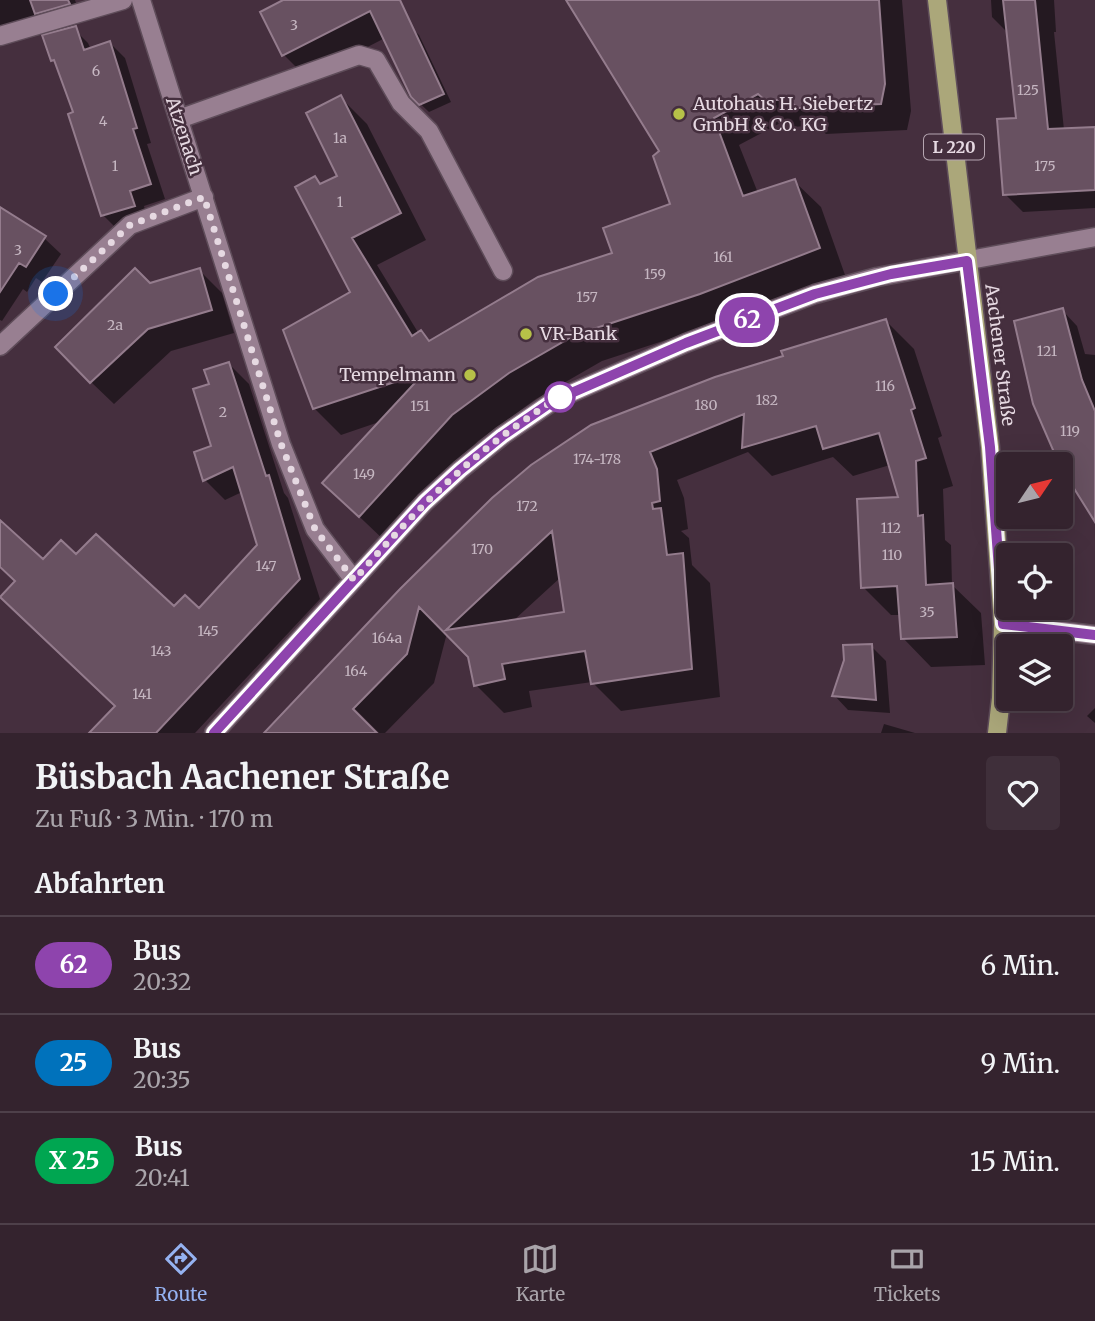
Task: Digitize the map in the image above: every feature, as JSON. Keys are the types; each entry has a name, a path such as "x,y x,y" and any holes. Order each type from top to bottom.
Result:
{"main road":[{"name":"Aachener Straße","path":"937,0 990,447 1003,624"},
{"name":"L 220","path":"997,733 1003,624"}],"street":[{"path":"0,36 123,0"},
{"name":"Atzenach","path":"141,0 281,444 315,529 354,580"},
{"path":"179,119 359,55 376,60 401,103 429,131 503,271"},
{"path":"0,346 130,225 204,197"},
{"path":"214,733 408,520 460,470 502,436 553,401 686,343 815,294 891,274 1095,237"},
{"path":"1003,624 1095,635"}],"building":[{"path":"30,0 68,0 70,4 35,14"},
{"path":"283,0 400,0 444,94 419,105 411,97 370,11 282,56 260,12"},
{"path":"566,0 879,0 885,84 881,104 798,108 787,99 766,101 758,94 714,118 743,196 795,179 820,248 700,294 575,335 509,373 452,415 359,517 322,483 425,372 313,409 283,330 350,292 295,187 315,176 320,184 337,176 306,113 341,95 401,213 352,238 412,336 421,330 429,341 538,277 612,253 603,228 670,204 653,156 659,151"},
{"path":"1003,0 1035,0 1048,129 1095,127 1095,190 1003,195 997,119 1016,118"},
{"path":"76,26 84,50 110,41 137,128 133,129 151,184 130,191 135,206 101,216 68,114 73,112 42,35"},
{"path":"0,207 46,236 26,267 19,263 0,292"},
{"path":"135,268 150,283 200,268 212,310 148,329 90,383 55,347"},
{"path":"1063,308 1082,380 1095,411 1095,522 1073,487 1073,452 1054,452 1033,404 1014,321"},
{"path":"886,319 915,408 911,410 926,458 916,461 918,516 923,515 926,585 953,583 957,637 901,639 897,586 861,588 857,499 898,497 879,433 823,449 816,426 742,448 744,414 650,452 657,469 660,501 652,503 653,509 661,508 667,555 683,553 692,669 591,684 585,651 502,664 505,679 474,686 468,657 419,607 407,654 353,709 377,733 264,733 400,589 492,498 531,465 591,425 715,377 783,356 781,351","holes":["552,531 564,612 446,630"]},
{"path":"229,362 266,476 269,475 300,579 156,733 89,733 115,706 0,597 15,581 0,567 0,520 43,559 61,540 76,554 96,534 174,606 185,595 199,608 257,545 233,467 203,481 194,452 211,446 193,389 209,384 204,370"},
{"path":"872,644 876,700 832,696 844,660 843,645"}],"bus line":[{"name":"62","path":"214,733 425,502 502,436 553,401 686,343 815,294 891,274 967,261 990,447 1003,624 1095,635"}],"place":[{"name":"Autohaus H. Siebertz GmbH & Co. KG","path":"679,114"},
{"name":"VR-Bank","path":"526,334"},
{"name":"Tempelmann","path":"470,375"}],"route":[{"path":"56,294 130,225 204,197 281,444 315,529 354,580 425,502 460,470 502,436 560,397"}]}
